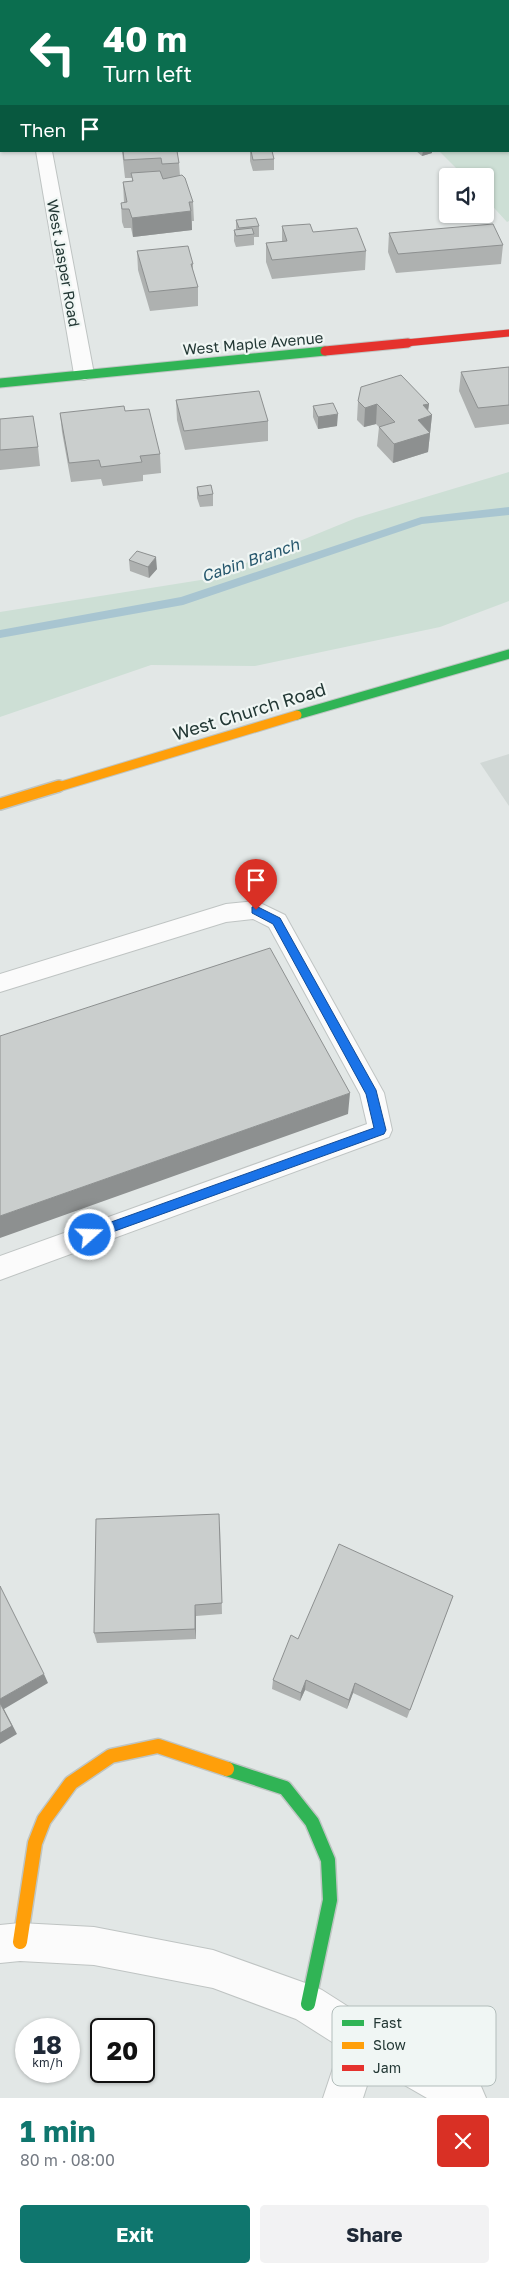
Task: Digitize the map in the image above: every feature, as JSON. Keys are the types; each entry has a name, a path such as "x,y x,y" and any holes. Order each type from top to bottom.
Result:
{"street":[{"name":"West Jasper Road","path":"44,152 84,374"},
{"name":"West Maple Avenue","path":"0,383 509,333"},
{"name":"West Church Road","path":"0,804 379,690 509,654"},
{"path":"308,2004 330,1900 328,1860 312,1822 285,1788 158,1746 111,1756 72,1783 44,1820 35,1843 10,1943 94,1946 214,1969 308,2004 332,2019"},
{"path":"343,2098 347,2086"},
{"path":"445,2086 466,2098"}],"lane":[{"path":"0,983 226,913 256,910 277,921 372,1093 380,1130 0,1268"}],"shaded area":[{"path":"509,754 509,806 480,763"}],"green space":[{"path":"440,152 509,152 509,221 507,222 494,208 494,168 456,168"},
{"path":"509,472 509,601 440,627 255,666 151,665 0,717 0,612 207,579 356,518"}],"building":[{"path":"123,152 177,152 179,163 162,164 161,158 124,160"},
{"path":"251,152 272,152 274,159 253,160"},
{"path":"160,171 163,179 182,175 185,178 193,202 189,202 191,211 132,218 129,209 122,209 121,203 127,202 123,182 133,181 131,173"},
{"path":"256,218 259,226 239,228 236,220"},
{"path":"310,224 313,232 357,228 366,251 272,260 266,243 287,241 282,226"},
{"path":"493,224 503,245 398,254 389,233"},
{"path":"252,228 254,234 236,236 234,230"},
{"path":"188,246 198,287 149,292 137,251"},
{"path":"509,367 509,405 478,408 461,372"},
{"path":"401,375 429,404 423,405 432,415 418,420 430,433 394,444 379,427 395,422 377,404 365,408 358,401 361,387"},
{"path":"259,391 268,421 184,431 176,400"},
{"path":"333,403 338,414 318,417 313,406"},
{"path":"124,406 125,411 149,409 160,454 140,456 142,462 101,467 99,460 69,463 60,413"},
{"path":"33,416 38,447 0,450 0,419"},
{"path":"211,485 213,494 199,496 197,487"},
{"path":"137,551 156,557 148,567 129,560"},
{"path":"270,948 350,1093 0,1216 0,1036"},
{"path":"219,1514 222,1603 195,1605 195,1629 94,1633 96,1519"},
{"path":"339,1544 453,1596 410,1710 355,1683 349,1700 306,1680 301,1693 273,1680 291,1635 298,1639"},
{"path":"0,1586 44,1674 0,1699"},
{"path":"0,1703 12,1726 0,1733"}],"waterway":[{"name":"Cabin Branch","path":"0,634 183,601 421,521 509,511"}],"traffic: fast":[{"path":"0,383 325,351"},
{"path":"297,715 509,654"},
{"path":"227,1769 285,1788 312,1822 328,1860 330,1900 308,2004"}],"traffic: slow":[{"path":"0,804 297,715"},
{"path":"20,1942 35,1843 44,1820 71,1783 111,1756 158,1746 227,1769"}],"traffic: jam":[{"path":"325,351 509,333"}],"route":[{"path":"90,1235 380,1130 372,1093 277,921 256,910"}]}
